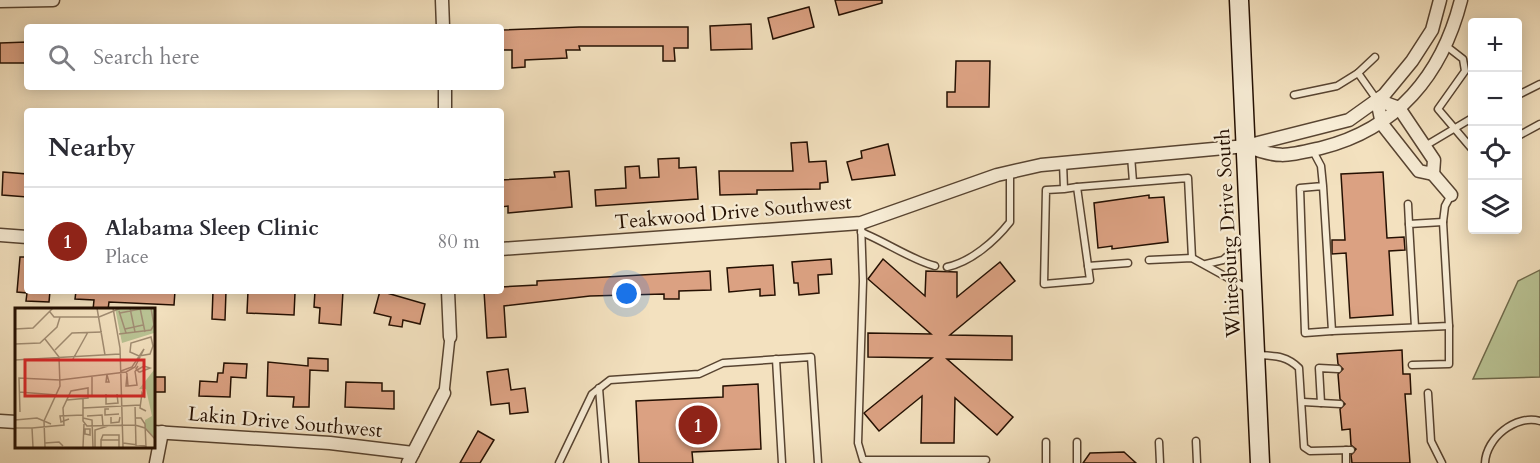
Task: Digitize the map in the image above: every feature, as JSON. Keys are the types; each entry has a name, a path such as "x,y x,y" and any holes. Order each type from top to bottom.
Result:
{"main road":[{"name":"Whitesburg Drive South","path":"1239,0 1260,463"}],"street":[{"path":"0,1 53,0"},
{"path":"442,0 444,24"},
{"name":"Teakwood Drive Southwest","path":"504,249 861,227 1010,172 1063,163 1246,146 1349,120 1377,100 1412,61 1432,30 1440,0"},
{"path":"1246,146 1274,157 1346,142 1382,124 1419,89 1444,45 1461,0"},
{"path":"445,90 445,108"},
{"path":"1377,100 1399,108 1434,160 1433,174"},
{"path":"1377,100 1382,124 1419,171 1433,174 1451,195"},
{"path":"0,235 24,237"},
{"path":"410,458 444,393 450,337 448,294"},
{"path":"0,421 15,422"},
{"path":"156,463 158,432"},
{"name":"Lakin Drive Southwest","path":"158,432 330,443 410,458"}],"lane":[{"path":"1444,45 1463,59 1465,71 1438,109 1468,143"},
{"path":"1294,95 1337,86 1358,74 1375,57"},
{"path":"1358,74 1377,100"},
{"path":"1522,93 1540,84"},
{"path":"1425,146 1468,121"},
{"path":"1522,134 1540,124"},
{"path":"1312,150 1321,166 1332,331"},
{"path":"1131,156 1133,182"},
{"path":"1063,163 1064,189"},
{"path":"947,267 963,261 987,245 1010,222 1010,172"},
{"path":"1077,187 1090,280 1044,284 1046,190 1064,189 1077,187 1133,182 1188,178 1192,258"},
{"path":"1323,186 1300,188 1305,333 1449,326"},
{"path":"1412,365 1449,364 1443,222 1445,206 1451,195"},
{"path":"1408,204 1414,327"},
{"path":"1409,224 1443,222"},
{"path":"861,227 925,264 935,266"},
{"path":"861,227 863,281 858,442 863,460 986,460"},
{"path":"1206,264 1223,260 1250,234"},
{"path":"1149,261 1192,258 1253,291"},
{"path":"1088,266 1128,262"},
{"path":"1256,355 1279,356 1290,360 1299,368 1303,402 1304,447 1311,451 1348,450 1346,463"},
{"path":"559,463 592,394 610,380 699,374 723,363 811,357 818,463"},
{"path":"776,359 782,463"},
{"path":"1321,403 1319,368 1338,369"},
{"path":"599,388 605,463"},
{"path":"1428,393 1431,441 1442,463"},
{"path":"1303,402 1340,404"},
{"path":"1485,463 1495,439 1511,425 1524,420 1540,421"},
{"path":"1046,441 1046,463"},
{"path":"1196,441 1197,463"},
{"path":"1077,442 1077,463"},
{"path":"1159,442 1160,463"}],"green space":[{"path":"1540,270 1540,377 1473,379 1518,281"}],"building":[{"path":"835,0 882,0 882,3 839,15"},
{"path":"809,7 814,27 773,39 768,18"},
{"path":"751,24 752,49 711,50 710,26"},
{"path":"688,27 688,48 674,48 675,61 663,61 663,46 579,46 580,50 566,50 567,58 525,60 525,67 512,68 512,50 504,50 504,30"},
{"path":"24,42 24,63 0,63 0,43"},
{"path":"956,61 990,61 989,107 947,107 947,92 955,92"},
{"path":"807,142 809,162 826,161 828,182 820,183 820,189 757,190 757,194 720,195 719,171 793,171 791,143"},
{"path":"888,144 895,175 852,180 847,162 862,158 861,151"},
{"path":"679,158 679,168 696,167 698,199 596,206 595,190 626,188 625,167 639,166 640,178 659,177 658,159"},
{"path":"569,171 572,207 508,213 508,206 504,207 504,180 555,177 554,172"},
{"path":"3,172 24,174 24,197 2,195"},
{"path":"1383,172 1387,238 1404,237 1405,250 1389,251 1393,315 1350,318 1346,253 1332,254 1332,240 1345,240 1341,174"},
{"path":"1149,195 1149,198 1164,197 1168,242 1112,249 1112,246 1098,248 1094,203"},
{"path":"20,257 24,257 24,293 17,292"},
{"path":"831,259 832,274 818,275 819,293 799,295 798,283 794,283 792,262"},
{"path":"883,259 925,296 926,271 957,272 957,297 1000,262 1015,281 950,335 1012,336 1012,360 947,359 1013,417 997,435 955,398 954,443 921,443 922,396 879,431 864,413 932,358 868,357 868,333 931,334 868,279"},
{"path":"773,265 775,295 760,296 760,289 729,292 727,268"},
{"path":"710,271 711,290 679,291 679,299 664,299 664,294 590,296 504,306 506,337 487,338 484,294 504,294 504,287 537,285 537,281"},
{"path":"27,294 50,294 49,302 26,301"},
{"path":"76,294 175,294 174,305 109,302 108,308 93,308 94,300 75,299"},
{"path":"213,294 226,294 225,320 212,319"},
{"path":"248,294 295,294 294,315 247,313"},
{"path":"315,294 343,294 341,325 319,323 320,308 314,307"},
{"path":"379,294 390,294 425,304 420,324 403,320 402,327 389,325 391,317 374,313"},
{"path":"1402,350 1403,374 1410,374 1411,394 1405,394 1410,463 1352,463 1351,455 1356,449 1351,445 1350,429 1342,430 1340,409 1345,404 1340,399 1338,374 1343,369 1338,364 1337,354"},
{"path":"308,358 328,359 328,371 310,370 309,407 293,407 294,397 267,396 268,362 308,366"},
{"path":"224,363 247,364 246,378 231,377 230,397 199,396 200,381 217,382 218,373 223,373"},
{"path":"508,369 511,390 525,388 528,412 510,414 509,403 491,405 487,372"},
{"path":"154,377 165,377 165,392 154,392"},
{"path":"346,382 382,383 382,391 394,391 394,409 345,407"},
{"path":"758,384 761,449 692,452 693,463 639,463 636,401 723,397 723,386"},
{"path":"478,431 494,440 480,463 460,463"},
{"path":"1124,452 1136,463 1083,463 1090,453"}],"place":[{"name":"Alabama Sleep Clinic","path":"698,425"}]}
